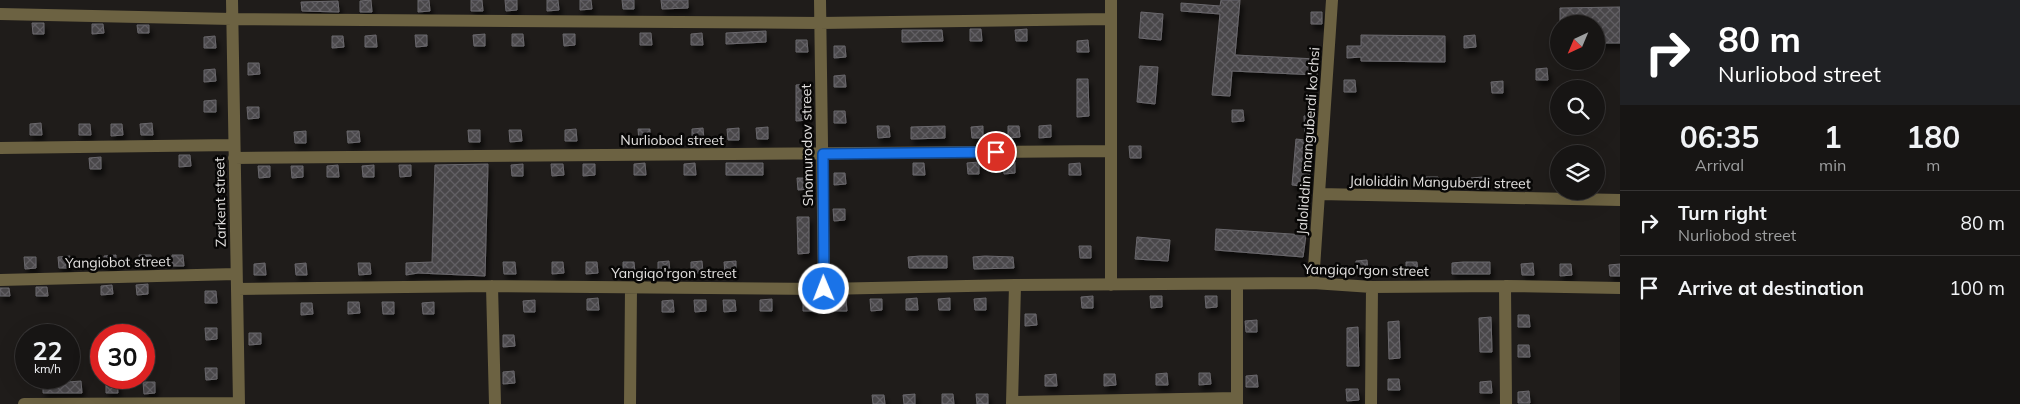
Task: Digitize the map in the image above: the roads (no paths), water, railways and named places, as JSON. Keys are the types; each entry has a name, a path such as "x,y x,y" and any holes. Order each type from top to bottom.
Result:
{"street":[{"name":"Zarkent street","path":"232,0 239,404"},
{"name":"Shomurodov street","path":"820,0 824,289"},
{"path":"1111,284 1112,0"},
{"name":"Jaloliddin manguberdi ko'chsi","path":"1313,283 1332,0"},
{"path":"0,14 232,19 820,23 1111,19"},
{"name":"Nurliobod street","path":"0,148 234,152 823,154 1111,151"},
{"name":"Jaloliddin Manguberdi street","path":"1320,194 1620,200"},
{"name":"Yangiobot street","path":"0,280 236,274"},
{"name":"Yangiqo'rgon street","path":"237,289 492,286 824,289 1014,285 1313,283 1372,287 1505,286 1620,288"},
{"path":"1014,285 1012,403 1237,401 1237,284"},
{"path":"492,286 495,404"},
{"path":"1505,286 1506,404"},
{"path":"1372,287 1372,404"},
{"path":"630,404 631,288"},
{"path":"24,404 239,404"}]}
